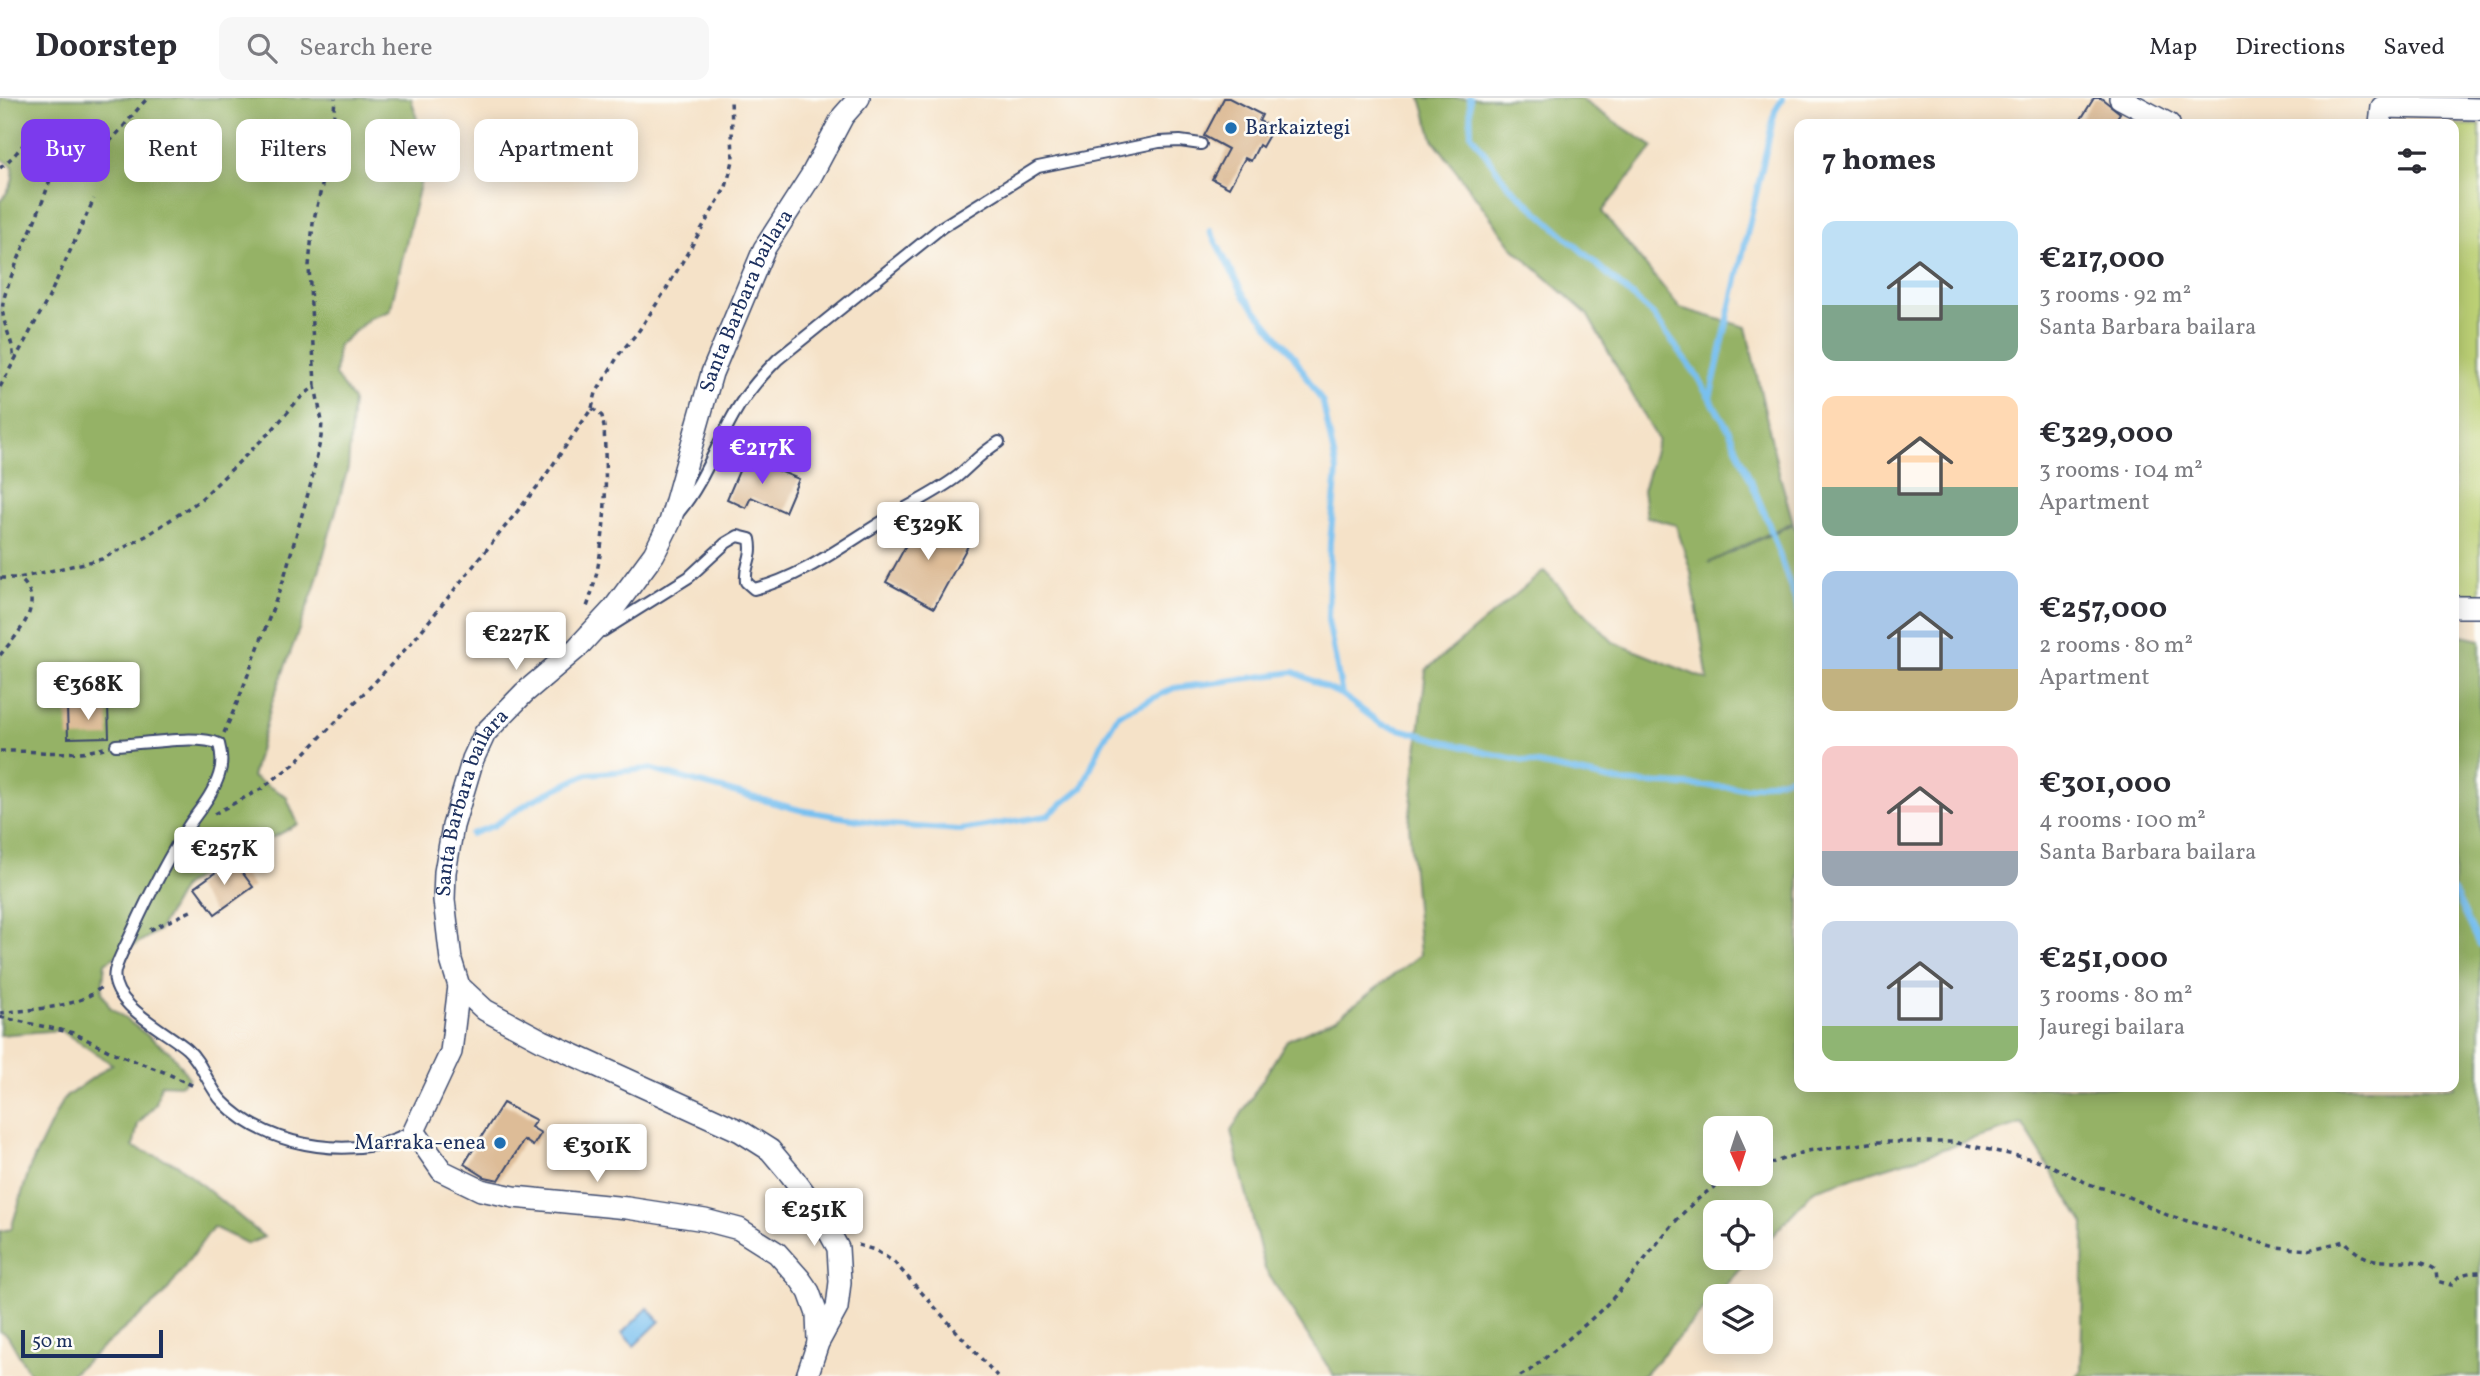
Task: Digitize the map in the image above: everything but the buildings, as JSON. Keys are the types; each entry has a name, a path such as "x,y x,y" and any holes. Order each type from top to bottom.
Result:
{"street":[{"name":"Santa Barbara bailara","path":"414,1131 451,1052 459,986 449,948 444,900 445,872 453,826 473,759 485,733 524,693 577,648 614,608 654,554 670,522 712,373 764,249 811,176 843,116 859,98"},
{"path":"2120,98 2160,119"},
{"path":"2381,119 2382,107 2480,109"},
{"path":"2459,607 2480,607"},
{"path":"459,986 485,1010 543,1041 740,1131 770,1150 817,1210 838,1248 840,1282 836,1308 818,1343 807,1376"},
{"path":"414,1131 442,1171 481,1190 514,1197 666,1214 739,1229 777,1253 809,1292 817,1314 818,1343"}],"lane":[{"path":"670,522 688,501 734,414 755,382 778,359 942,227 1038,167 1159,142 1201,144"},
{"path":"577,648 689,577 726,543 738,536 750,539 753,552 745,573 746,582 754,589 772,585 933,494 959,475 979,454 999,442"},
{"path":"116,745 211,740 219,744 222,756 219,775 205,804 153,884 115,971 120,994 134,1009 189,1050 220,1099 240,1119 268,1133 313,1145 355,1148 378,1145 414,1131"}],"path":[{"path":"110,144 132,114 148,98"},
{"path":"219,744 240,696 282,581 311,483 321,436 315,386 309,267 313,223 331,148 335,98"},
{"path":"190,824 227,809 294,764 413,641 541,482 592,408 596,393 614,363 667,288 726,187 733,161 731,98"},
{"path":"0,168 21,147"},
{"path":"0,387 10,372 14,350 4,324 4,300 48,182"},
{"path":"13,360 48,299 94,199"},
{"path":"0,578 19,578 102,559 146,536 199,501 315,386"},
{"path":"583,616 600,566 602,543 604,427 602,416 592,408"},
{"path":"0,655 30,610 28,586 19,578"},
{"path":"0,751 73,753 116,745"},
{"path":"129,939 192,910"},
{"path":"0,1015 52,1008 95,992 115,971"},
{"path":"0,1015 74,1033 220,1099"},
{"path":"1773,1163 1807,1151 1878,1142 1953,1142 2041,1161 2089,1184 2122,1194 2167,1215 2276,1247 2308,1250 2345,1241 2352,1250 2372,1261 2404,1260 2431,1266 2436,1270 2437,1281 2451,1285 2465,1274 2480,1272"},
{"path":"1520,1376 1555,1350 1610,1301 1696,1199 1715,1186"},
{"path":"834,1242 852,1243 875,1250 894,1262 997,1376"}],"green space":[{"path":"0,98 411,98 417,119 365,119 365,182 421,182 390,311 370,318 338,346 335,375 353,400 348,468 314,589 272,702 252,777 286,796 298,824 226,856 183,887 159,930 105,963 102,992 110,1007 171,1053 189,1078 180,1085 161,1084 156,1104 138,1124 133,1147 177,1164 264,1237 248,1244 213,1227 164,1295 69,1376 31,1376 8,1336 0,1331 0,1231 11,1229 30,1167 63,1099 112,1064 60,1030 0,1035 0,201 11,185 13,166 0,158"},
{"path":"1421,98 1579,98 1653,147 1602,212 1680,308 1746,327 1778,469 1793,522 1708,563 1794,526 1794,1092 2459,1092 2459,635 2480,640 2480,1376 2076,1376 2081,1370 2084,1224 2022,1124 1814,1190 1773,1235 1773,1200 1703,1200 1703,1270 1740,1270 1727,1284 1703,1284 1703,1310 1643,1376 1334,1376 1265,1269 1231,1131 1287,1040 1337,1018 1420,955 1409,824 1426,670 1544,571 1613,642 1708,680 1691,572 1676,525 1647,517 1643,490 1658,440 1587,314 1514,249 1433,139"},
{"path":"2459,125 2480,125 2480,594 2459,593"}],"water":[{"path":"648,1308 660,1321 634,1346 622,1333"}],"waterway":[{"path":"1470,98 1471,134 1507,184 1653,315 1693,370 1729,430 1767,519 1794,597"},
{"path":"1710,398 1775,111 1783,98"},
{"path":"1210,231 1245,297 1293,355 1323,403 1337,471 1330,542 1328,620 1342,695 1381,724 1487,753 1621,782 1746,788 1794,776"},
{"path":"471,834 493,826 531,801 587,774 649,769 800,810 889,825 960,830 1047,816 1082,788 1101,744 1118,715 1174,688 1294,672 1342,695"},
{"path":"2459,901 2480,945"}],"place":[{"name":"Barkaiztegi","path":"1231,128"},
{"name":"Marraka-enea","path":"500,1143"}]}
